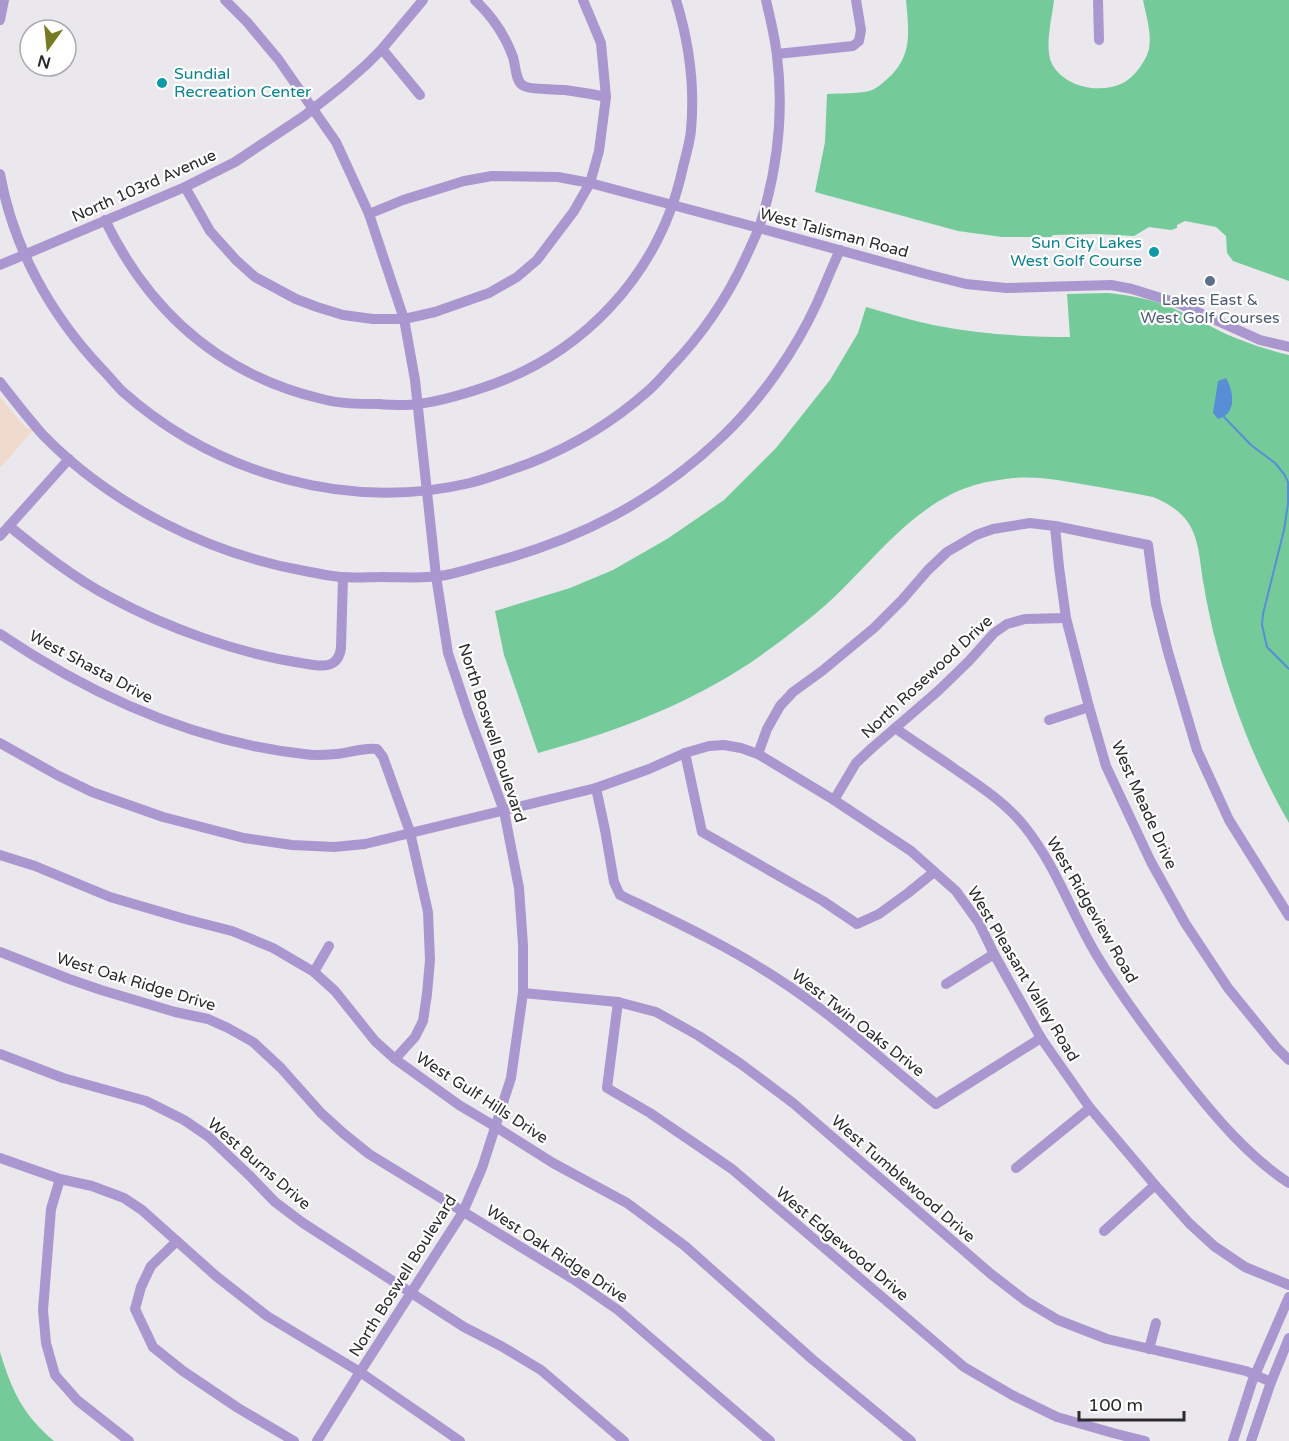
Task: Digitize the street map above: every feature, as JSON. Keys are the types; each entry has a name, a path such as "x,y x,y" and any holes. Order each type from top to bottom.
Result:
{"street":[{"path":"0,20 4,0"},
{"name":"North Boswell Boulevard","path":"225,0 278,59 336,142 369,214 404,319 415,380 436,576 448,652 504,811 519,888 523,945 523,993 511,1078 482,1168 463,1212 317,1441"},
{"name":"North 103rd Avenue","path":"0,265 185,187 235,162 314,109 366,65 423,0"},
{"path":"475,0 489,13 507,42 518,80 522,86 567,90 606,97"},
{"path":"185,187 210,231 236,260 255,277 296,299 343,315 373,319 404,319 435,312 489,293 517,276 537,260 574,211 590,183 599,151 606,97 602,43 583,0"},
{"path":"105,220 130,267 153,298 173,318 207,348 246,372 284,388 324,400 360,404 407,405 463,394 496,384 552,356 596,321 622,295 659,239 678,190 691,133 690,61 683,21 676,0"},
{"path":"0,174 13,227 25,255 43,291 67,327 92,358 129,396 198,444 214,454 262,473 315,486 369,492 427,490 474,482 550,454 589,434 620,414 649,390 688,350 735,281 759,228 771,185 778,140 780,88 777,54 766,0"},
{"path":"777,54 853,46 860,41 861,30 856,0"},
{"path":"1098,0 1099,40"},
{"path":"382,48 420,95"},
{"name":"West Talisman Road","path":"369,214 413,196 464,181 492,176 558,177 590,183 966,284 1006,288 1111,285 1132,289 1169,300 1260,340 1289,347"},
{"path":"0,382 28,417 69,459 130,503 156,519 190,535 282,567 343,577 446,575 549,546 607,520 636,504 678,475 725,433 774,376 817,304 840,250"},
{"path":"0,536 69,459"},
{"path":"758,754 767,729 780,706 793,692 874,628 947,552 976,535 993,529 1030,524 1056,526 1148,545 1156,604 1197,750 1229,820 1289,916"},
{"path":"9,526 30,544 80,579 143,614 180,630 294,662 325,666 334,663 339,656 343,577"},
{"name":"West Meade Drive","path":"1056,526 1066,618 1107,766 1151,862 1180,912 1228,988 1289,1060"},
{"name":"North Rosewood Drive","path":"834,800 856,763 938,691 994,633 1007,624 1025,619 1066,618"},
{"name":"West Shasta Drive","path":"0,634 47,664 102,694 141,712 198,733 255,747 307,755 377,749 383,757 410,832 428,912 430,960 423,1021 416,1037 395,1059"},
{"path":"1049,720 1089,707"},
{"name":"West Ridgeview Road","path":"894,728 991,793 1024,825 1046,856 1095,953 1156,1044 1208,1107 1248,1150 1269,1170 1289,1183"},
{"name":"West Pleasant Valley Road","path":"0,743 92,792 163,817 244,838 292,845 334,847 365,844 596,788 685,753 709,746 724,745 758,754 834,800 911,851 956,891 979,923 1041,1038 1090,1108 1189,1223 1214,1246 1245,1267 1289,1286"},
{"path":"685,753 702,832 823,901 857,924 879,914 934,872"},
{"name":"West Twin Oaks Drive","path":"596,788 614,882 620,895 720,944 778,979 834,1019 936,1104 1041,1038"},
{"name":"West Gulf Hills Drive","path":"0,855 35,866 110,897 232,931 273,948 314,972 335,991 375,1041 395,1059 459,1105 553,1163 627,1203 685,1246 812,1359 911,1441"},
{"path":"314,972 329,945"},
{"name":"West Oak Ridge Drive","path":"0,952 101,990 175,1012 208,1019 253,1042 281,1068 321,1113 369,1154 573,1279 618,1310 770,1441"},
{"path":"946,984 994,954"},
{"name":"West Tumblewood Drive","path":"523,993 618,1002 656,1012 699,1036 793,1103 991,1274 1026,1301 1058,1320 1107,1339 1246,1371 1271,1382"},
{"name":"West Edgewood Drive","path":"618,1002 607,1088 650,1113 732,1169 964,1366 1012,1395 1057,1417 1145,1441"},
{"name":"West Burns Drive","path":"0,1054 55,1075 146,1101 184,1120 209,1137 275,1202 303,1223 464,1327 541,1370 624,1441"},
{"path":"1016,1168 1090,1108"},
{"path":"0,1158 124,1198 142,1210 216,1276 267,1316 360,1372 460,1441"},
{"path":"60,1179 51,1209 46,1265 43,1310 46,1343 55,1375 77,1400 129,1441"},
{"path":"1104,1231 1155,1185"},
{"path":"177,1241 151,1266 141,1287 135,1309 153,1347 183,1371 294,1441"},
{"path":"1233,1441 1255,1376 1289,1297"},
{"path":"1149,1349 1156,1323"},
{"path":"1251,1441 1289,1338"}],"shaded area":[{"path":"0,397 25,427 33,430 0,468"}],"green space":[{"path":"906,0 1054,0 1049,41 1052,64 1065,79 1084,87 1104,88 1127,81 1145,59 1149,49 1150,35 1143,0 1289,0 1289,281 1233,261 1227,253 1226,236 1216,227 1185,221 1171,230 1149,227 1134,236 1096,234 1002,237 958,231 815,192 825,142 827,94 869,91 880,85 894,72 901,63 907,44"},
{"path":"1108,293 1163,304 1241,340 1289,355 1289,823 1254,754 1235,705 1213,631 1198,546 1189,524 1173,508 1153,497 1047,479 1001,479 956,492 910,522 830,601 783,639 739,670 691,697 642,719 590,738 538,753 504,655 495,611 570,588 613,570 667,539 724,500 776,448 830,380 858,333 866,307 924,323 967,331 1018,336 1070,337 1067,294"},
{"path":"0,1352 9,1379 26,1412 54,1441 0,1441"}],"water":[{"path":"1226,378 1232,396 1231,408 1218,419 1213,413 1218,381"}],"waterway":[{"path":"1224,417 1251,445 1275,463 1288,482 1288,504 1284,530 1262,625 1267,647 1289,669"}],"place":[{"name":"Sundial Recreation Center","path":"162,83"},
{"name":"Sun City Lakes West Golf Course","path":"1154,252"},
{"name":"Lakes East & West Golf Courses","path":"1210,281"}]}
